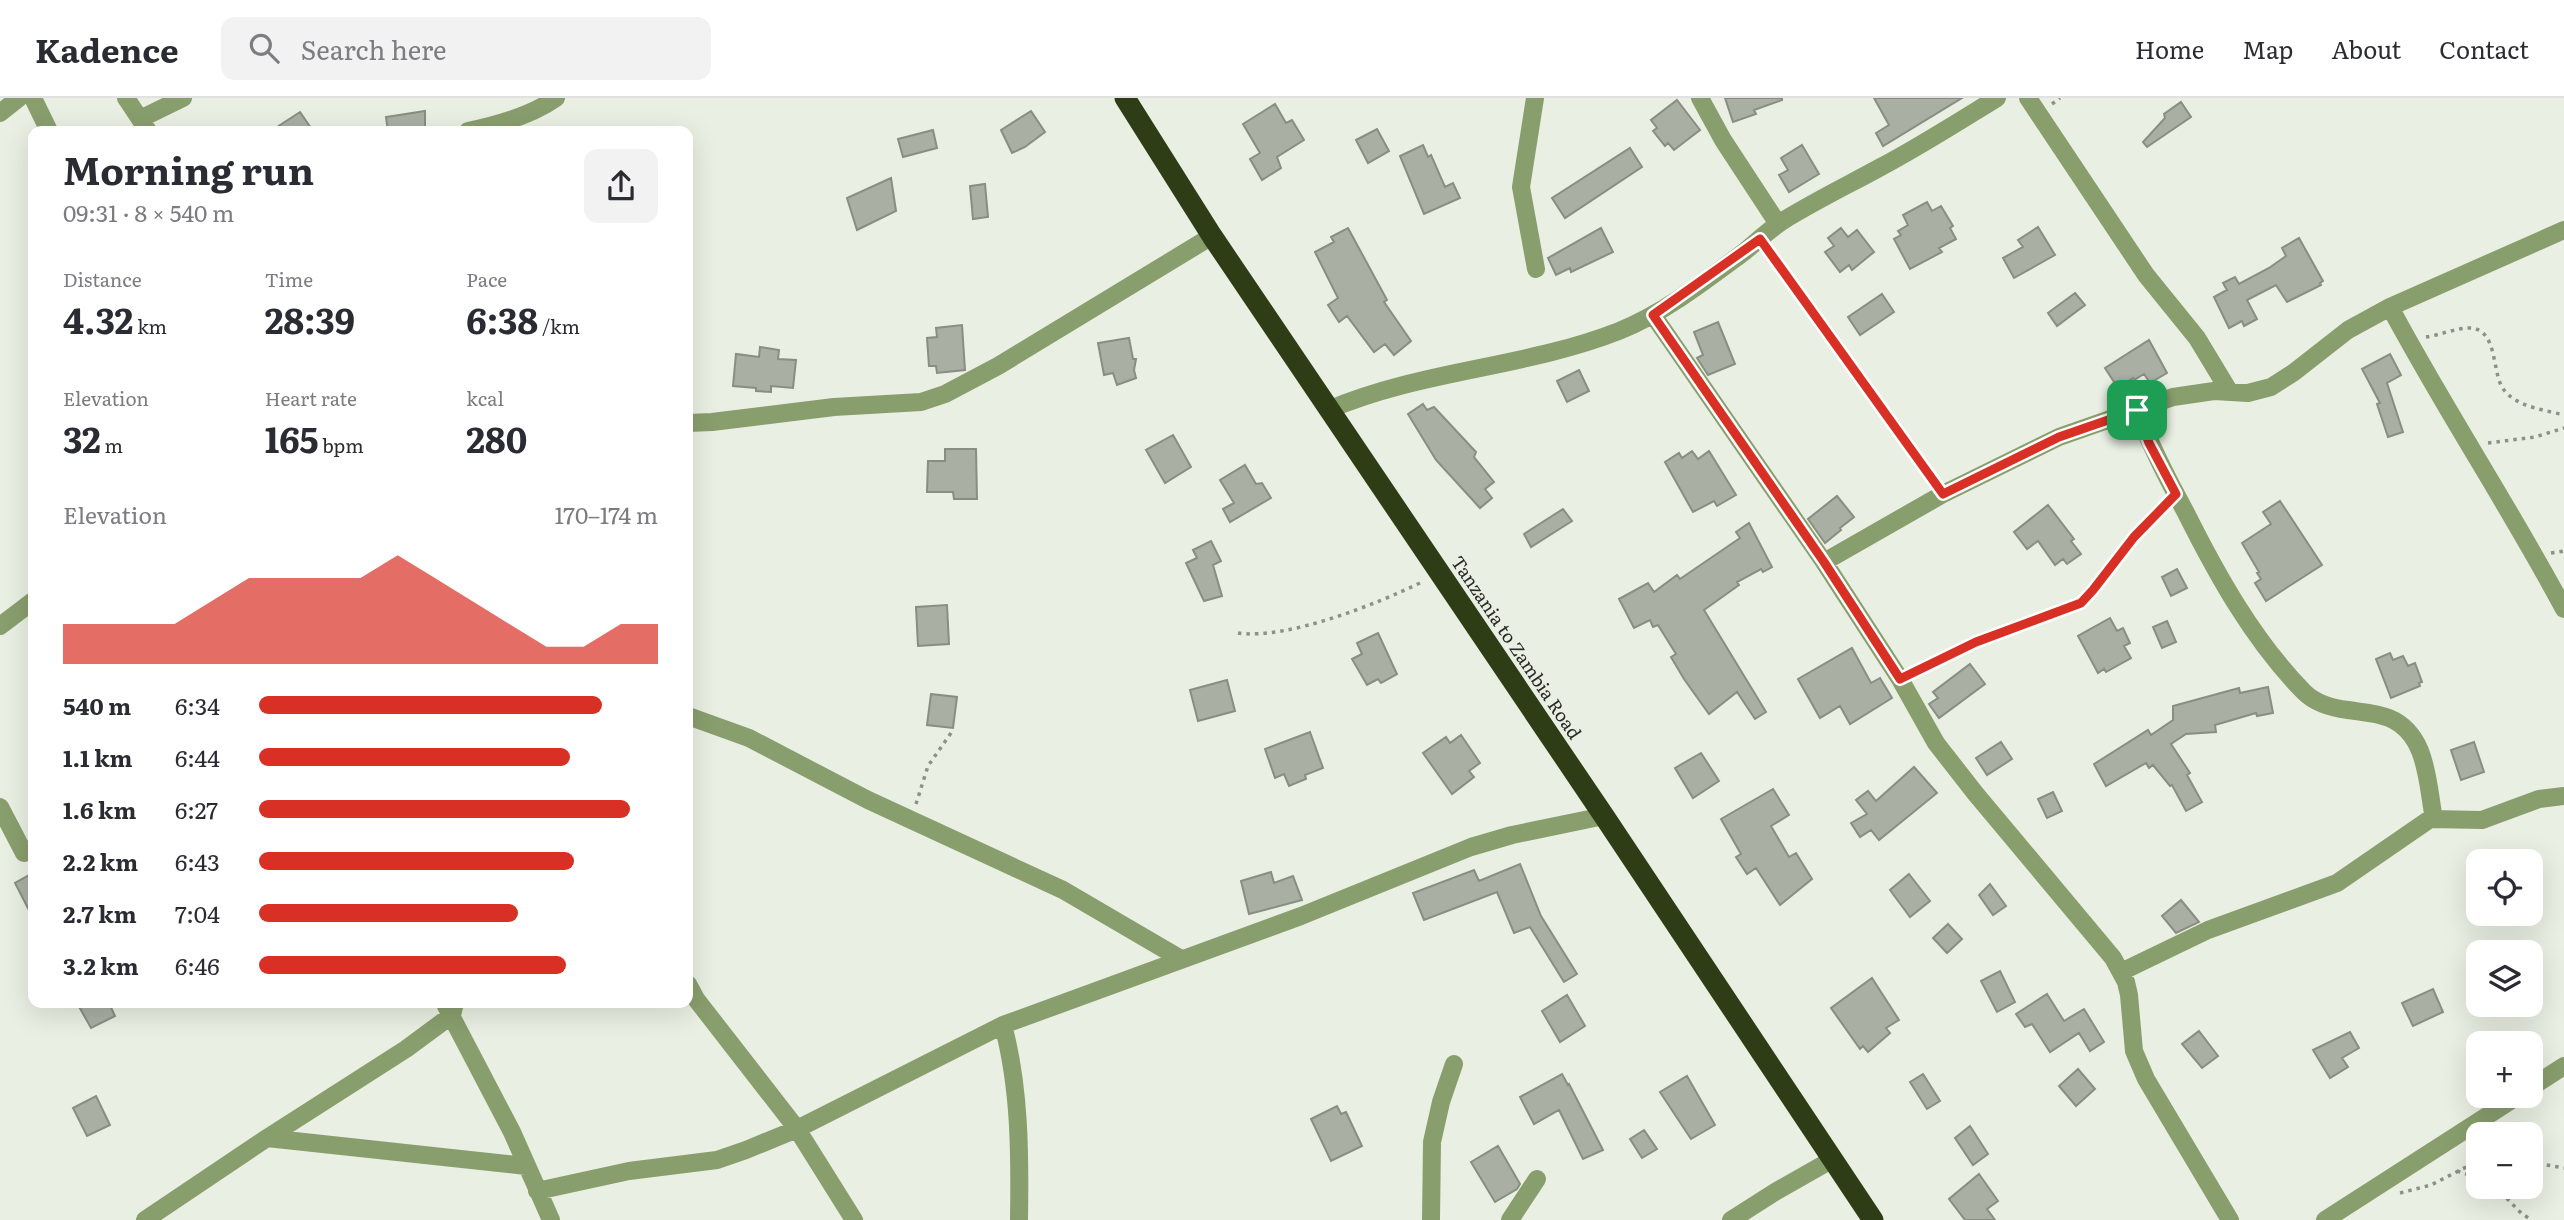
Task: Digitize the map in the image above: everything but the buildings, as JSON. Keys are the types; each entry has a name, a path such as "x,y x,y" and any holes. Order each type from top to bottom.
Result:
{"highway":[{"name":"Tanzania to Zambia Road","path":"1125,98 1212,236 1873,1220"}],"street":[{"path":"0,113 19,98"},
{"path":"33,98 47,126"},
{"path":"126,98 144,125 183,98"},
{"path":"490,126 543,107 556,98"},
{"path":"1535,98 1521,187 1536,270"},
{"path":"1700,98 1723,140 1778,224"},
{"path":"1328,410 1362,396 1450,372 1506,363 1555,351 1618,331 1653,315 1778,224 1997,98"},
{"path":"2028,98 2146,275 2197,338 2229,391"},
{"path":"1824,562 1943,494 2059,437 2173,397 2229,391 2248,393 2271,387 2348,330 2390,307 2564,230"},
{"path":"693,423 834,407 921,402 945,394 998,366 1212,236"},
{"path":"2390,307 2509,509 2564,609"},
{"path":"1653,315 1824,562 1900,679 1937,743 1983,804 2107,951 2121,972 2129,995 2134,1051 2146,1079 2230,1220"},
{"path":"2137,410 2149,443 2222,583 2281,666 2307,694 2323,705 2387,716 2402,724 2421,748 2434,819"},
{"path":"0,626 28,605"},
{"path":"693,718 749,738 868,800 1063,890 1181,960"},
{"path":"2121,972 2208,930 2337,883 2420,825 2434,819 2482,820 2539,799 2564,796"},
{"path":"0,807 24,853"},
{"path":"537,1191 629,1171 717,1160 797,1129 1003,1025 1301,916 1471,846 1604,816"},
{"path":"693,993 797,1129 854,1220"},
{"path":"145,1220 406,1049 450,1008"},
{"path":"451,1008 513,1132 551,1220"},
{"path":"1003,1025 1012,1057 1017,1093 1018,1220"},
{"path":"1431,1220 1432,1142 1441,1102 1454,1064"},
{"path":"2543,1080 2564,1066"},
{"path":"2325,1220 2499,1108"},
{"path":"267,1138 526,1166"},
{"path":"1731,1220 1833,1159"},
{"path":"1510,1220 1537,1179"}],"path":[{"path":"1760,239 1943,494"},
{"path":"2408,340 2469,328 2477,330 2489,341 2497,378 2505,391 2515,400 2564,415"},
{"path":"2469,445 2535,437 2564,428"},
{"path":"1900,679 1976,642 2081,603 2134,537 2176,494"},
{"path":"1238,633 1261,635 1288,630 1389,598 1439,574"},
{"path":"911,819 928,766 951,733"},
{"path":"2543,1164 2564,1168"},
{"path":"2372,1189 2402,1194 2431,1185 2466,1166"},
{"path":"2456,1171 2466,1174"},
{"path":"2508,1199 2532,1220"}],"route":[{"path":"1760,239 1943,494 2059,437 2137,410 2149,443 2176,494 2134,537 2093,590 2081,603 2070,609 1976,642 1900,679 1824,562 1653,315 1760,239"}]}
